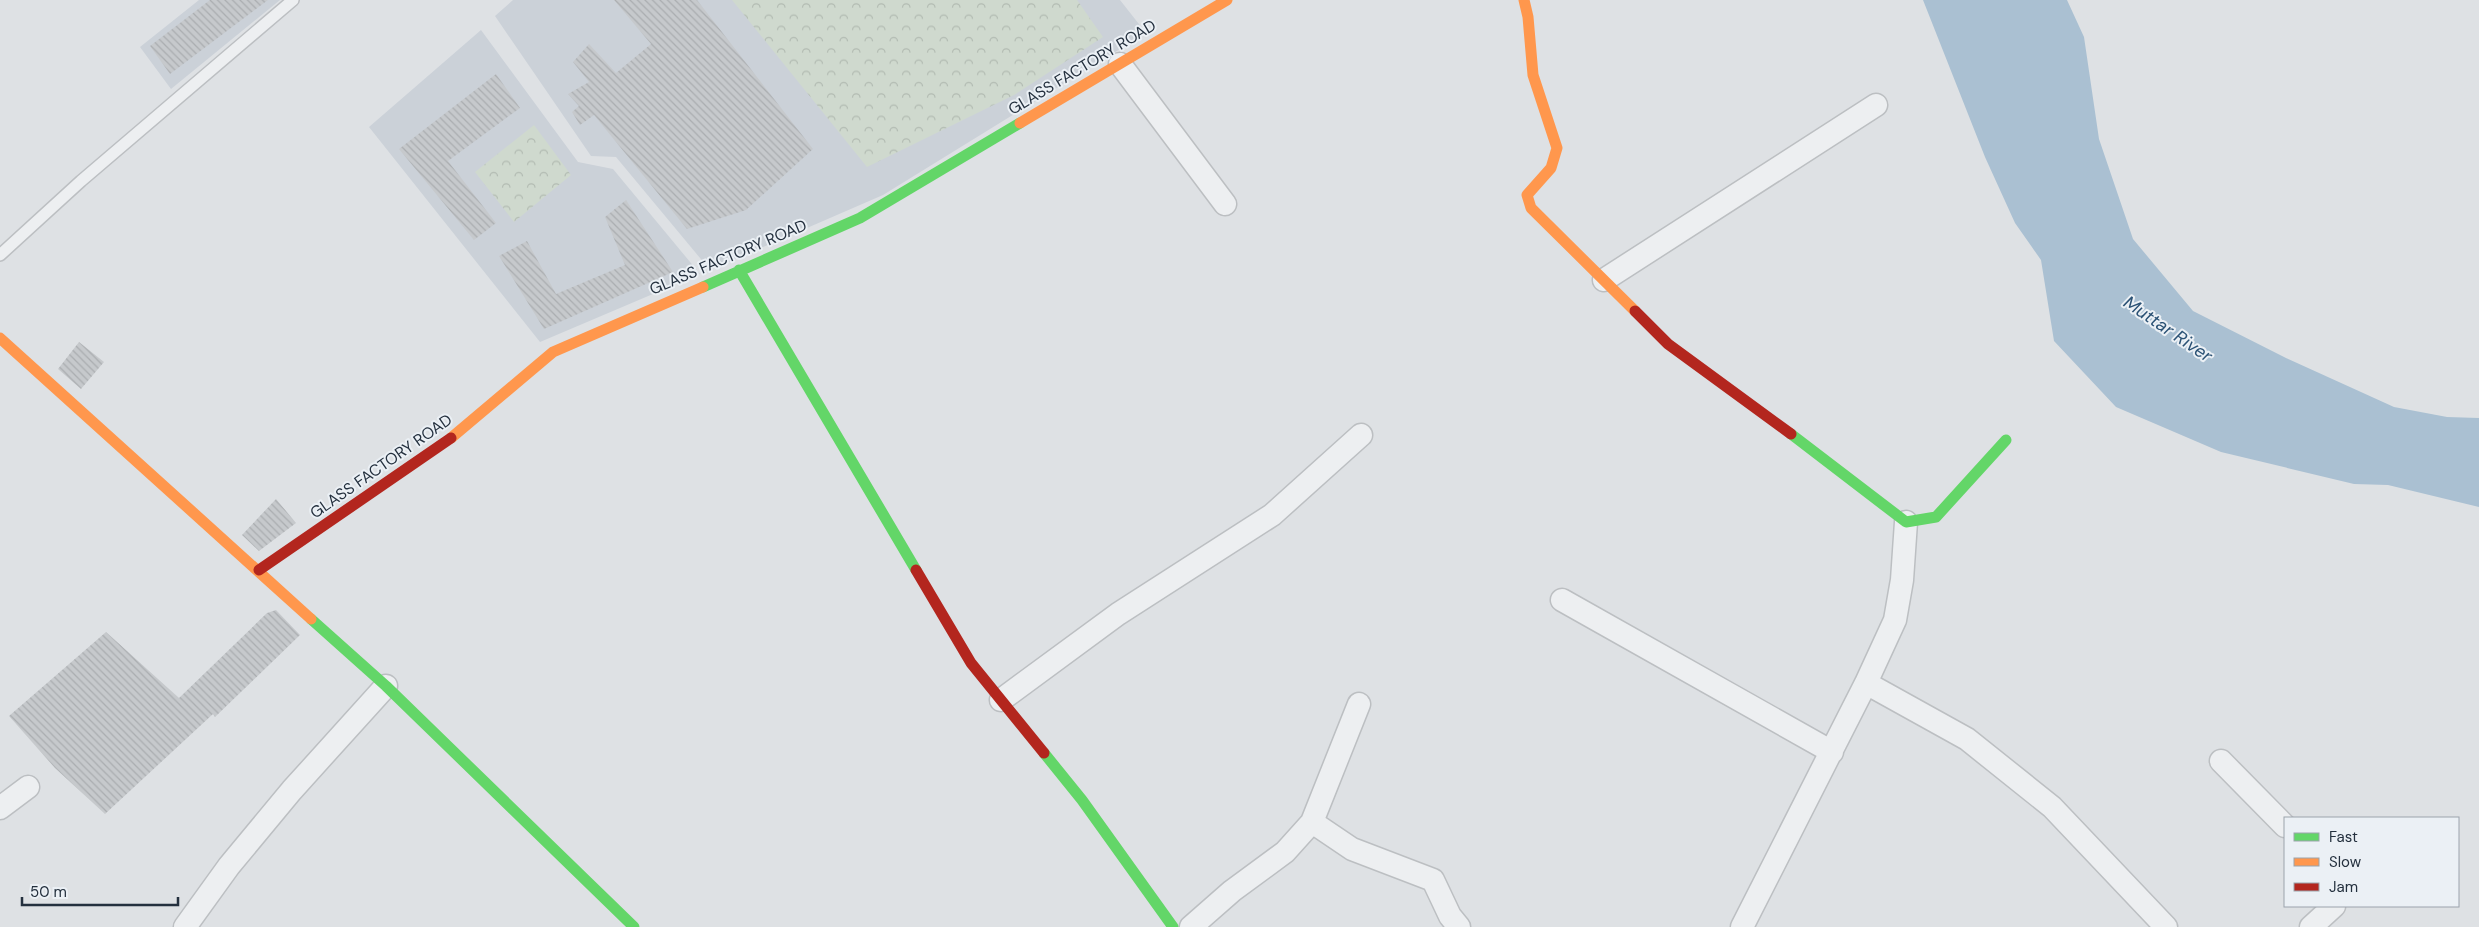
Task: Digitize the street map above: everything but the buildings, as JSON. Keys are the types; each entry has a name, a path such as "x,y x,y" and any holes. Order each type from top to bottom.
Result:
{"main road":[{"name":"GLASS FACTORY ROAD","path":"259,570 456,434 553,352 860,218 1228,0"},
{"path":"1524,0 1533,75 1556,148 1551,168 1527,195 1531,208 1668,344 1752,404 1906,522 1936,517 2006,440"},
{"path":"739,270 971,663 1082,800 1173,927"},
{"path":"0,338 386,686 634,927"}],"street":[{"path":"1120,64 1224,204"},
{"path":"1604,280 1876,105"},
{"path":"1001,700 1118,614 1272,515 1361,435"},
{"path":"1742,927 1832,752 1895,620 1902,580 1906,522"},
{"path":"1562,600 1832,752"},
{"path":"1866,683 1967,739 2052,807 2166,927"},
{"path":"185,927 229,866 292,790 386,686"},
{"path":"1191,927 1232,891 1285,852 1312,822 1359,704"},
{"path":"2221,761 2284,825"},
{"path":"0,808 28,787"},
{"path":"1312,822 1352,849 1433,880 1450,916 1459,927"},
{"path":"2311,927 2333,907"}],"lane":[{"path":"0,255 81,181 293,0"}],"shaded area":[{"path":"199,0 280,0 171,89 140,47"},
{"path":"513,0 1120,0 1146,33 883,195 710,270 616,157 591,156 495,16"},
{"path":"481,30 578,162 613,169 700,274 540,342 369,127"}],"green space":[{"path":"732,0 1077,0 1103,37 1014,95 867,167"},
{"path":"534,125 571,175 514,222 475,172"}],"water":[{"name":"Muttar River","path":"1923,0 2067,0 2084,37 2099,139 2133,239 2193,311 2286,358 2394,407 2447,417 2479,418 2479,507 2388,485 2354,484 2221,452 2116,407 2054,341 2041,260 2015,223 1985,157"}],"traffic: fast":[{"path":"703,287 860,218 1020,123"},
{"path":"739,270 916,570"},
{"path":"1791,434 1906,522 1936,517 2006,440"},
{"path":"311,619 386,686 634,927"},
{"path":"1044,753 1082,800 1173,927"}],"traffic: slow":[{"path":"1020,123 1227,0"},
{"path":"1524,0 1528,17 1533,75 1557,148 1551,168 1527,195 1531,208 1635,311"},
{"path":"451,438 553,352 703,287"},
{"path":"0,338 311,619"}],"traffic: jam":[{"path":"1635,311 1668,344 1791,434"},
{"path":"259,570 451,438"},
{"path":"916,570 971,663 1044,753"}]}
